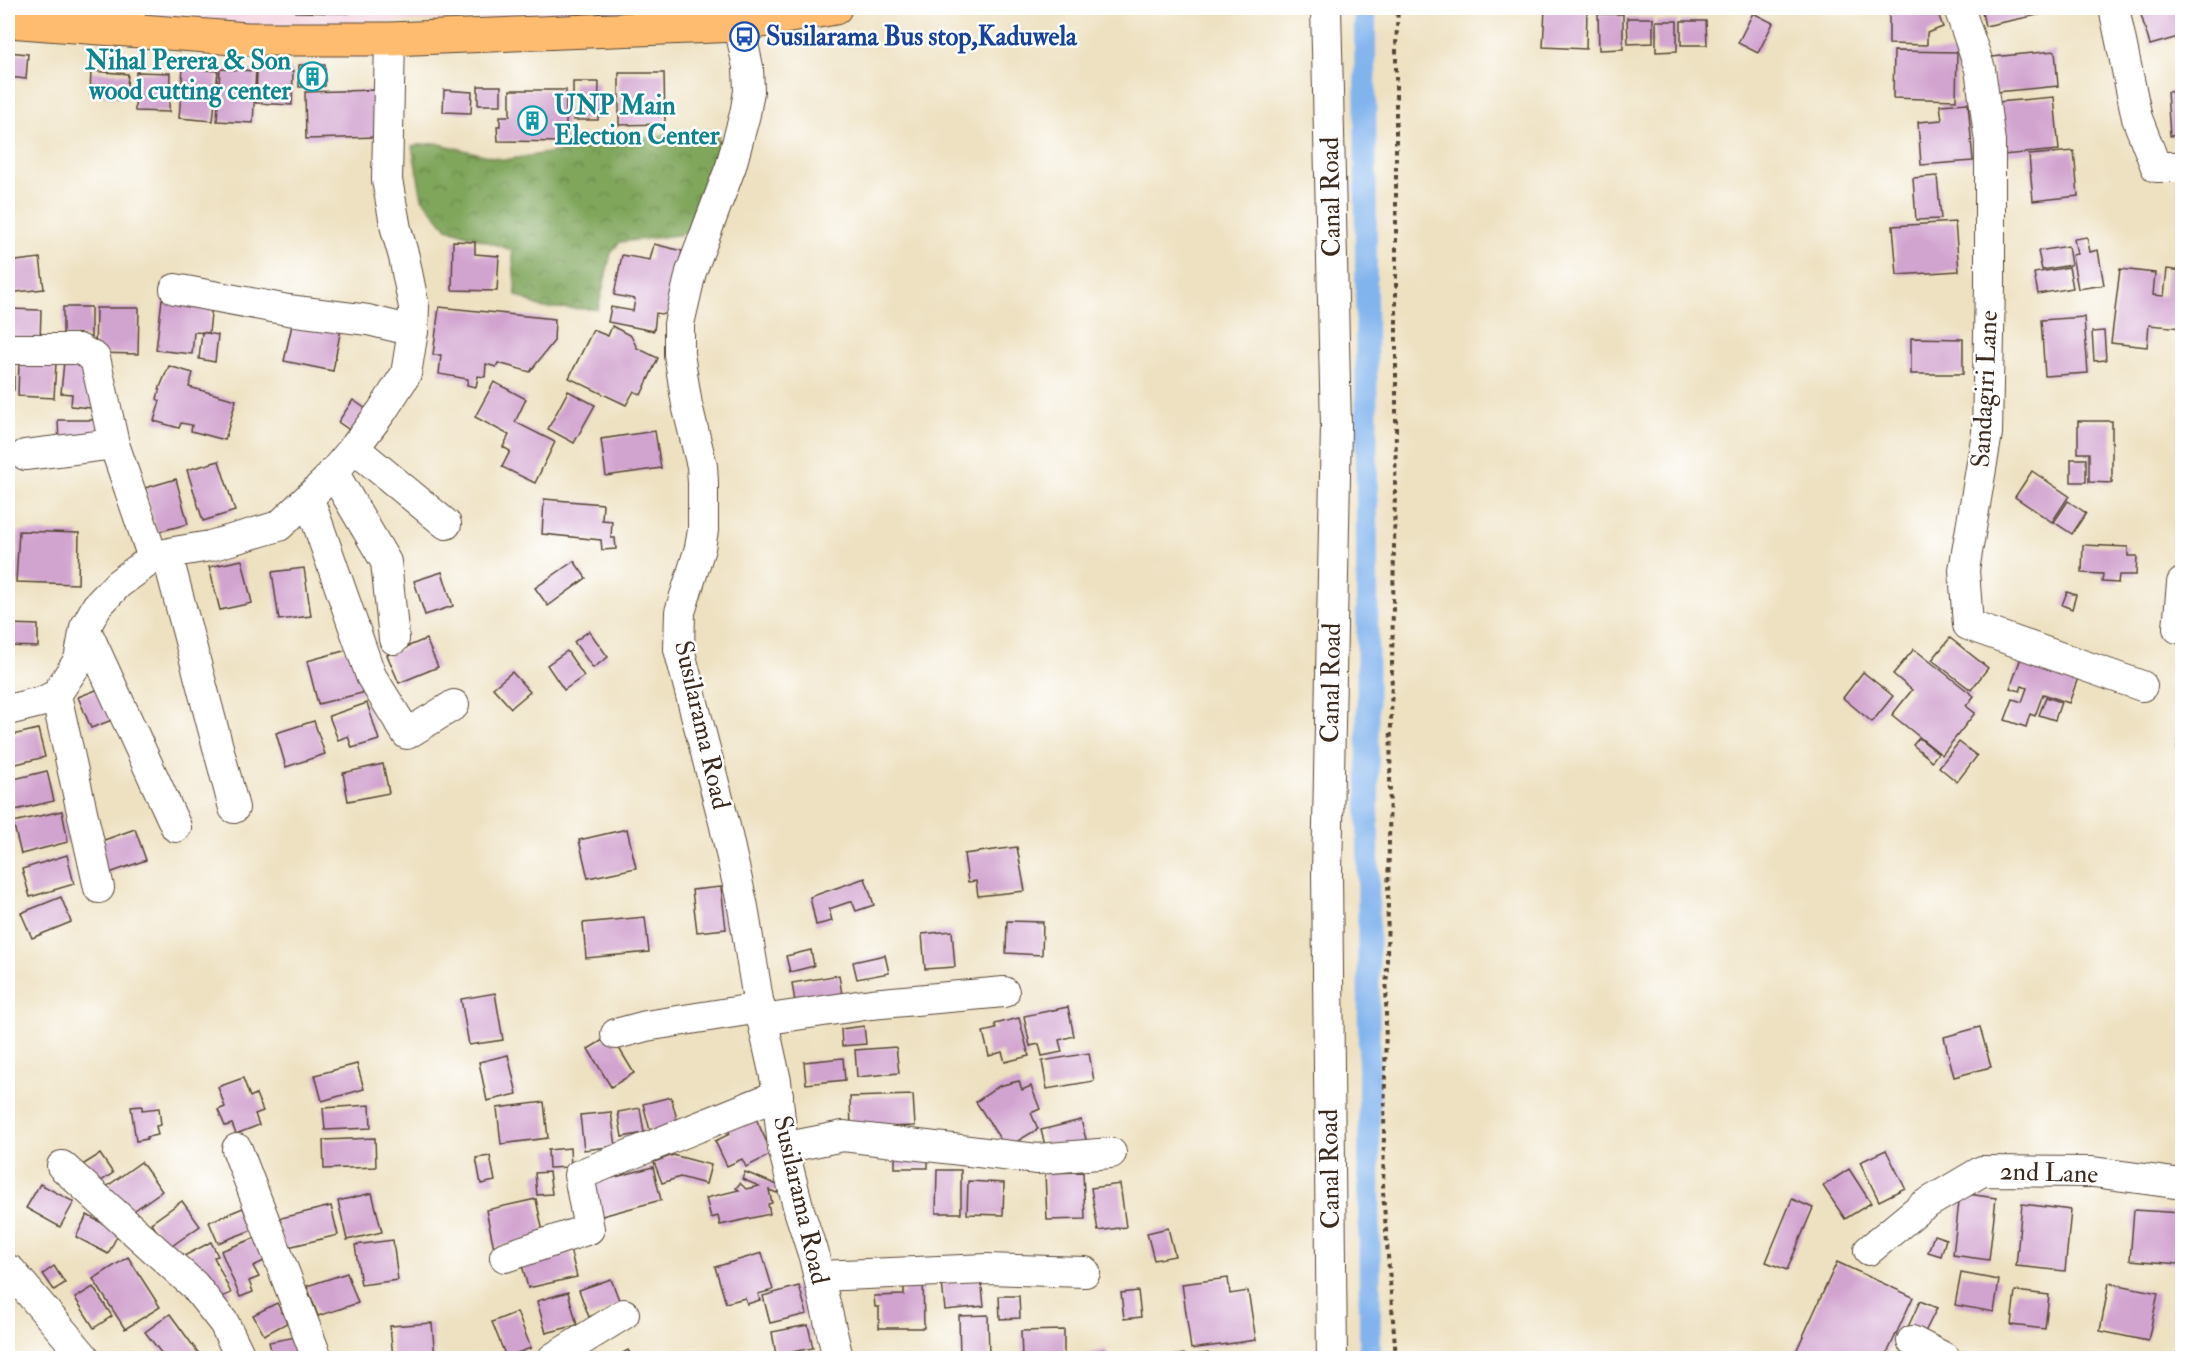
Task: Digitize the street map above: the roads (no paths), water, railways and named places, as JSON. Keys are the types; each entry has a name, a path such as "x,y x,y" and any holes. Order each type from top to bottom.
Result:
{"main road":[{"path":"8,21 129,19 247,39 390,39 739,25 835,8"}],"street":[{"name":"Canal Road","path":"1326,8 1336,426 1327,874 1332,1359"},
{"name":"Sandagiri Lane","path":"1959,8 1980,69 1990,142 1987,433 1964,570 1968,625 2142,686"},
{"path":"2114,8 2137,118 2156,167 2182,167"},
{"name":"Susilarama Road","path":"739,25 748,67 749,90 745,114 731,166 691,272 679,324 679,354 687,405 702,466 703,483 703,530 700,548 680,612 679,650 729,843 743,907 761,1014 778,1095 783,1148 819,1276 838,1359"},
{"path":"8,710 44,701 56,695 79,660 86,628 98,606 118,584 160,556 210,546 279,526 309,498 354,448 406,374 413,331 414,307 387,180 390,39"},
{"path":"176,289 288,310 368,320 413,331"},
{"path":"8,349 79,350 95,358 114,444 160,556 234,808"},
{"path":"25,455 114,444"},
{"path":"354,448 446,524"},
{"path":"333,472 386,562 394,639"},
{"path":"309,498 390,734"},
{"path":"2178,628 2182,583"},
{"path":"86,628 176,827"},
{"path":"371,676 407,734 454,705"},
{"path":"56,695 99,888"},
{"path":"616,1034 646,1026 1004,992"},
{"path":"505,1257 589,1229 579,1175 778,1095"},
{"path":"783,1148 843,1136 1037,1159 1111,1153"},
{"path":"237,1149 318,1359"},
{"path":"62,1166 194,1285 224,1323 242,1359"},
{"name":"2nd Lane","path":"1869,1250 1921,1207 1982,1171 2093,1172 2182,1184"},
{"path":"819,1276 987,1269 1085,1272"},
{"path":"11,1270 85,1359"},
{"path":"553,1359 624,1314"},
{"path":"1912,1341 1946,1359"}],"waterway":[{"path":"1365,8 1370,1358"}],"place":[{"name":"Susilarama Bus stop,Kaduwela","path":"745,37"},
{"name":"Nihal Perera & Son wood cutting center","path":"312,76"},
{"name":"UNP Main Election Center","path":"533,121"}]}
